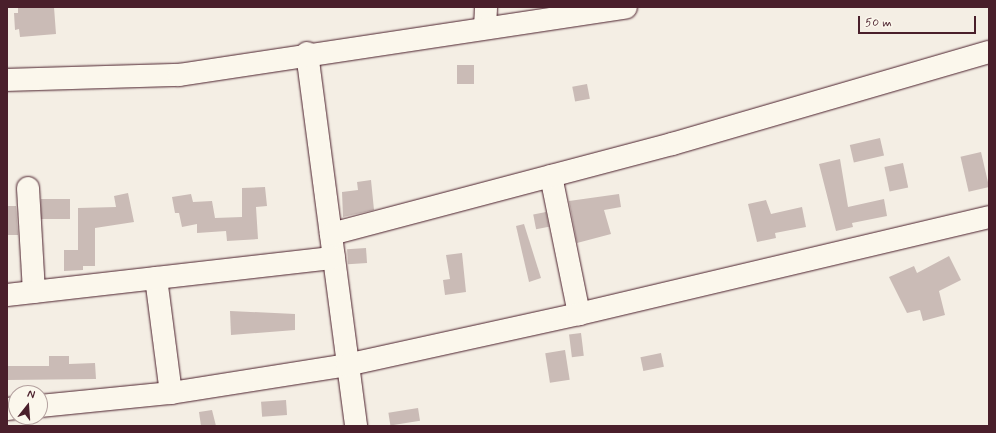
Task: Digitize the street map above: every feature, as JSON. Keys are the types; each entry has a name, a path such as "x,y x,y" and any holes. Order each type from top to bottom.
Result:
{"street":[{"path":"7,80 179,75 307,53 486,17 626,7"},
{"path":"331,234 551,176 989,52"},
{"path":"307,53 356,426"},
{"path":"551,176 579,314"},
{"path":"28,188 34,292"},
{"path":"48,405 171,393 348,365 579,314 989,217"},
{"path":"7,295 334,258"},
{"path":"156,278 171,393"}],"building":[{"path":"18,7 54,7 56,34 20,37 19,29 15,30 14,13 18,13"},
{"path":"457,65 474,65 474,84 457,84"},
{"path":"587,84 590,99 575,102 572,87"},
{"path":"880,138 884,156 854,163 850,145"},
{"path":"981,152 989,187 969,192 961,157"},
{"path":"840,159 848,207 884,199 887,216 852,223 853,227 836,231 819,164"},
{"path":"903,163 908,187 890,191 884,167"},
{"path":"371,180 374,210 343,217 342,192 358,190 357,182"},
{"path":"265,187 267,206 256,207 258,239 227,241 226,231 197,233 197,224 182,227 179,213 175,213 172,197 191,194 193,202 212,201 215,218 242,217 242,188"},
{"path":"128,193 134,222 95,228 95,266 83,266 83,270 64,271 64,250 78,250 78,208 116,207 114,196"},
{"path":"619,194 621,207 604,210 611,234 577,243 569,201"},
{"path":"41,199 70,199 70,219 41,219"},
{"path":"766,200 771,214 802,207 806,227 775,233 776,238 757,242 748,204"},
{"path":"7,206 16,206 18,235 7,235"},
{"path":"546,212 549,227 536,229 533,214"},
{"path":"524,224 541,278 529,282 516,226"},
{"path":"366,248 367,263 348,264 347,249"},
{"path":"462,253 466,292 445,295 443,280 450,279 446,255"},
{"path":"949,256 961,280 939,291 945,315 923,321 920,310 907,313 889,277 914,266 917,273"},
{"path":"230,311 295,314 295,330 231,335"},
{"path":"581,333 584,356 572,357 569,334"},
{"path":"565,350 570,380 550,383 545,353"},
{"path":"661,353 664,367 643,371 640,357"},
{"path":"49,356 69,356 69,364 95,363 96,379 7,380 7,366 49,366"},
{"path":"286,400 287,415 262,417 261,402"},
{"path":"418,408 420,421 390,426 388,413"},
{"path":"212,410 216,426 201,426 199,412"}]}
